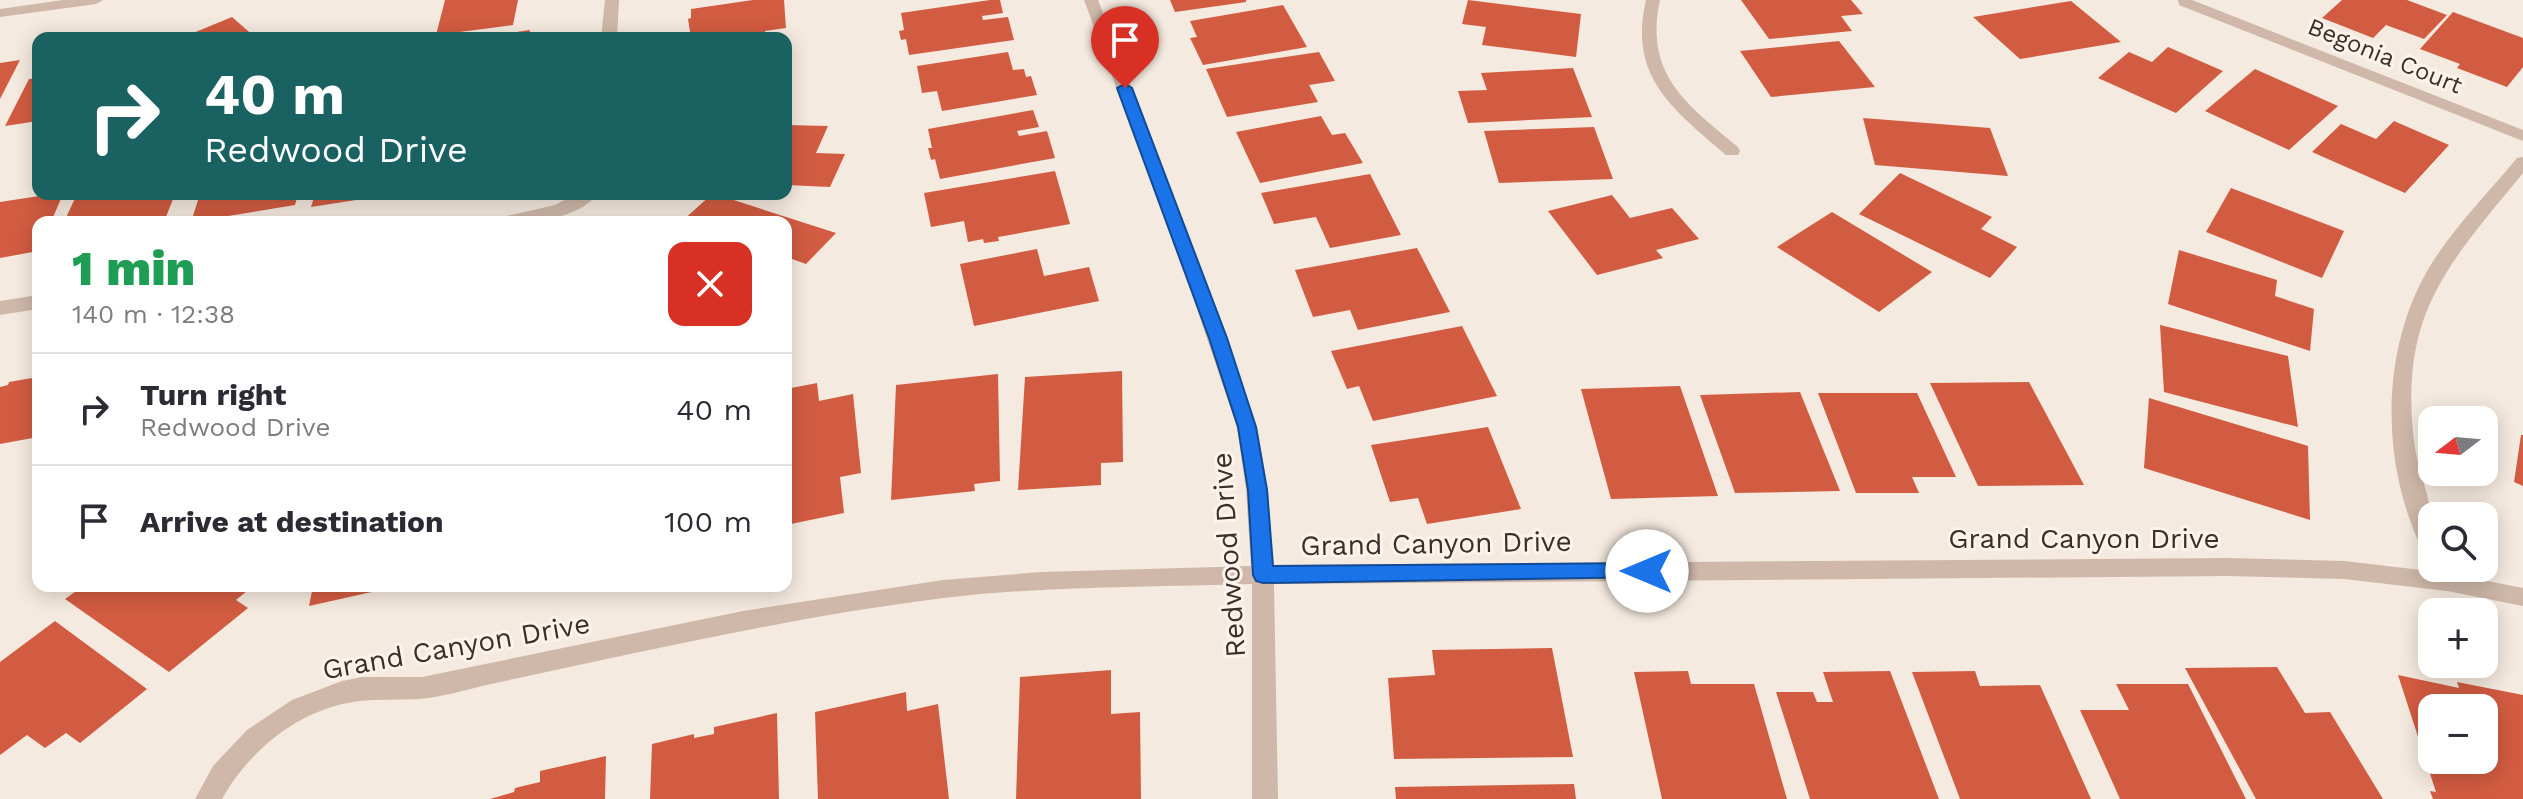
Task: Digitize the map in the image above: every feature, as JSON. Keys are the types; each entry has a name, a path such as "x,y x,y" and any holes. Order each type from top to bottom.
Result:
{"street":[{"path":"0,13 96,0"},
{"path":"609,32 612,0"},
{"name":"Redwood Drive","path":"1091,0 1191,265 1247,427 1257,490 1263,575 1265,799"},
{"path":"1653,0 1648,17 1648,49 1656,75 1678,104 1732,151"},
{"name":"Begonia Court","path":"2184,2 2523,136"},
{"path":"2418,511 2406,459 2402,401 2405,346 2438,268 2523,162"},
{"path":"532,216 560,210 578,200"},
{"path":"0,308 32,303"},
{"name":"Grand Canyon Drive","path":"208,799 222,774 256,738 301,708 342,692 362,688 422,688 743,621 943,589 1041,581 1263,575 2227,567 2418,574"},
{"name":"Grand Canyon Drive","path":"2469,582 2523,597"}],"building":[{"path":"445,0 518,0 513,25 437,32"},
{"path":"753,0 784,0 786,28 765,32 690,32 688,19 691,18 691,9"},
{"path":"1000,0 1003,13 982,16 983,20 1008,17 1014,40 909,55 906,39 901,40 899,31 904,30 901,13"},
{"path":"1170,0 1246,0 1246,2 1175,12"},
{"path":"1468,0 1581,14 1576,57 1482,45 1486,27 1462,24"},
{"path":"1741,0 1851,0 1863,14 1841,16 1852,31 1769,39"},
{"path":"2342,0 2407,0 2447,15 2424,39 2386,25 2373,38 2322,18"},
{"path":"2071,1 2121,42 2020,59 1973,17"},
{"path":"1283,5 1307,47 1203,65 1190,38 1197,37 1190,21"},
{"path":"2453,12 2523,38 2523,67 2507,87 2457,68 2460,64 2420,49"},
{"path":"232,17 249,32 196,32"},
{"path":"1839,41 1875,87 1771,97 1740,51"},
{"path":"2168,47 2223,71 2176,113 2098,78 2129,52 2152,62"},
{"path":"1008,52 1013,70 1024,69 1026,77 1031,76 1037,95 942,111 937,91 922,93 917,66"},
{"path":"1319,52 1335,81 1309,85 1318,102 1227,117 1206,69"},
{"path":"20,60 0,99 0,63"},
{"path":"1573,68 1592,117 1468,123 1458,91 1487,90 1481,73"},
{"path":"2255,69 2338,106 2289,150 2205,111"},
{"path":"29,79 32,79 32,122 5,126"},
{"path":"1033,110 1039,127 1017,131 1019,136 1047,131 1055,158 940,179 935,159 931,160 928,148 932,148 928,129"},
{"path":"1321,116 1332,135 1345,133 1363,163 1260,183 1236,132"},
{"path":"1863,118 1990,128 2008,176 1875,165"},
{"path":"2394,121 2449,145 2405,193 2312,152 2341,124 2376,139"},
{"path":"792,125 828,126 816,153 845,154 830,187 792,185"},
{"path":"1594,127 1613,179 1499,183 1484,131"},
{"path":"1055,171 1070,224 998,237 999,241 984,243 983,239 968,242 964,221 931,227 924,193"},
{"path":"1900,173 1992,217 1981,229 2017,247 1990,278 1859,214"},
{"path":"1370,174 1401,235 1330,248 1316,217 1274,224 1261,193"},
{"path":"2231,188 2344,231 2322,278 2206,232"},
{"path":"1612,195 1630,218 1672,208 1699,239 1656,250 1663,258 1597,275 1548,211"},
{"path":"32,197 32,200 60,200 54,216 32,216 32,252 0,258 0,202"},
{"path":"74,200 173,200 166,216 67,216"},
{"path":"198,200 296,200 295,205 228,216 193,216"},
{"path":"313,200 356,200 311,207"},
{"path":"705,200 734,200 783,216 688,216"},
{"path":"1832,212 1932,272 1879,312 1777,247"},
{"path":"792,219 836,233 806,264 792,259"},
{"path":"1417,248 1450,312 1358,330 1350,310 1313,317 1295,270"},
{"path":"1037,249 1044,276 1089,267 1099,301 974,326 960,264"},
{"path":"2179,250 2277,280 2275,296 2314,309 2310,351 2168,304"},
{"path":"2160,325 2288,356 2298,427 2164,392"},
{"path":"1462,326 1497,396 1373,421 1359,386 1347,389 1331,351"},
{"path":"1122,371 1123,462 1101,463 1101,485 1018,490 1025,377"},
{"path":"998,374 1000,481 974,484 975,491 891,500 896,385"},
{"path":"32,378 32,438 0,444 0,387"},
{"path":"2029,382 2084,485 1978,486 1930,383"},
{"path":"817,383 819,401 853,394 861,473 840,477 844,513 792,524 792,388"},
{"path":"1680,386 1718,496 1611,499 1581,389"},
{"path":"1800,392 1840,491 1735,493 1700,395"},
{"path":"1818,393 1917,393 1956,477 1912,477 1919,493 1856,493"},
{"path":"2149,398 2308,446 2310,520 2144,468"},
{"path":"1488,427 1521,509 1427,524 1418,498 1390,502 1371,445"},
{"path":"2523,435 2523,486 2514,482"},
{"path":"75,592 246,592 236,600 248,608 169,672 65,599"},
{"path":"312,592 372,592 309,606"},
{"path":"55,621 147,689 80,743 66,733 45,748 27,735 0,755 0,662"},
{"path":"1552,648 1573,757 1394,759 1388,678 1435,675 1432,650"},
{"path":"2277,667 2305,713 2330,712 2383,799 2256,799 2185,668"},
{"path":"1111,670 1111,714 1140,712 1141,799 1016,799 1020,677"},
{"path":"1688,671 1691,684 1754,684 1787,799 1662,799 1634,672"},
{"path":"1890,671 1939,799 1810,799 1776,692 1813,692 1817,702 1833,702 1823,672"},
{"path":"1975,671 1980,686 2040,685 2091,799 1960,799 1912,672"},
{"path":"2398,675 2459,688 2457,682 2523,695 2523,799 2433,799 2430,791 2436,792 2430,774 2498,774 2498,694 2418,694 2418,737"},
{"path":"2116,684 2188,684 2246,799 2120,799 2080,710 2129,710"},
{"path":"906,692 907,711 938,704 949,799 818,799 815,712"},
{"path":"777,713 779,799 650,799 652,744 694,734 694,738 714,734 714,727"},
{"path":"606,756 605,799 490,799 540,782 540,771"},
{"path":"1574,784 1576,799 1396,799 1395,787"}],"route":[{"path":"1125,88 1227,363 1247,427 1257,490 1263,575 1647,571"}]}
